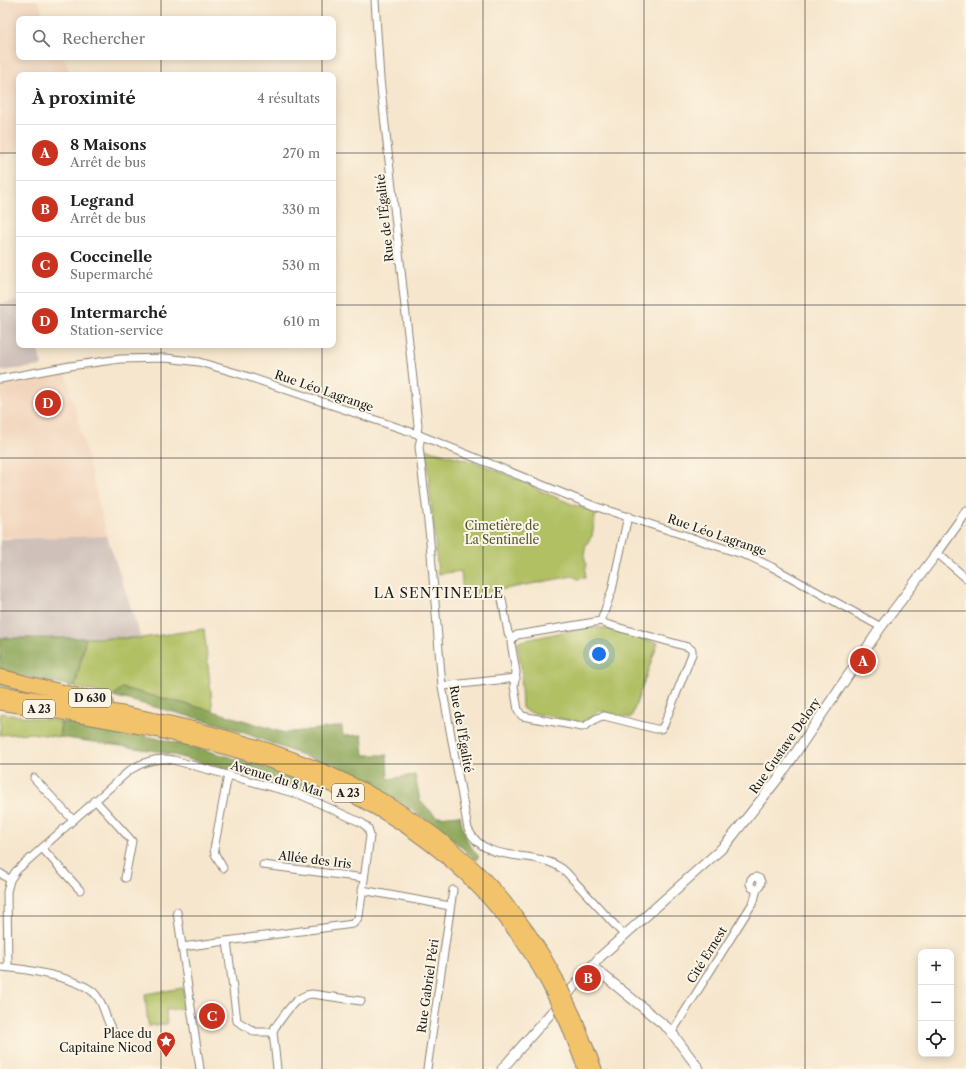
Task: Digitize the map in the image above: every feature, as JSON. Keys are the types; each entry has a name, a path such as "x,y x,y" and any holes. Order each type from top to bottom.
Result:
{"highway":[{"name":"D 630","path":"0,676 154,714 178,724"},
{"name":"A 23","path":"0,693 178,724 247,742 302,762 352,784 406,814 447,844 470,864 521,923 543,955 552,981 596,1069"},
{"name":"A 23","path":"0,703 141,727 232,749 294,770 354,796 388,815 414,832 443,854 472,880 510,925 552,981"},
{"name":"A 23","path":"571,1021 585,1069"}],"street":[{"name":"Rue de l'Égalité","path":"375,0 380,72 429,530 442,686 466,823 472,836 483,846 493,852 544,860 559,866 624,936"},
{"name":"Rue Léo Lagrange","path":"0,379 107,361 159,358 188,360 204,363 419,435 573,498 757,559 881,627"},
{"name":"Rue Gustave Delory","path":"502,1069 592,966 719,851 727,842 780,776 881,627 966,512"},
{"path":"601,622 610,594 628,516"},
{"path":"937,553 966,578"},
{"path":"502,598 508,633 512,639 516,672 514,686 518,710 524,717 582,727 586,726 597,718 604,716 656,729 662,728 665,724 692,654 692,650 688,647 601,622 517,635 512,639"},
{"path":"442,686 516,678"},
{"name":"Avenue du 8 Mai","path":"10,880 16,871 130,770 138,765 153,760 168,760 301,795 362,823 368,828 370,836 359,916 353,924 182,947"},
{"path":"223,868 215,854 214,849 228,775"},
{"path":"34,778 73,820"},
{"path":"96,800 132,842 125,878"},
{"path":"42,848 80,890"},
{"name":"Allée des Iris","path":"264,865 364,878"},
{"path":"0,873 10,880 7,892 8,967"},
{"name":"Cité Ernest","path":"672,1032 754,901 756,889"},
{"path":"362,890 450,906"},
{"name":"Rue Gabriel Péri","path":"427,1069 453,890"},
{"path":"177,912 200,1069"},
{"path":"227,941 237,1021 255,1032 273,1032"},
{"path":"592,966 672,1032 699,1069"},
{"path":"0,967 8,967 55,976 90,989 100,1000 108,1023 113,1031"},
{"path":"277,1069 273,1032 275,1027 300,997 312,994 361,1001"}],"shaded area":[{"path":"0,0 37,0 45,16 16,16 16,60 64,60 70,72 16,72 16,150 0,158"},
{"path":"16,301 16,348 38,348 42,366 0,371 0,303"},
{"path":"66,373 107,536 69,538 0,537 0,384"},
{"path":"107,536 141,638 0,638 0,539"}],"green space":[{"name":"Cimetière de La Sentinelle","path":"426,449 478,463 534,486 534,488 574,505 596,512 592,536 586,545 584,555 586,564 585,578 578,579 573,576 463,597 461,571 438,574"},
{"path":"586,627 605,628 658,643 631,718 599,711 582,723 528,712 522,708 522,673 517,642"},
{"path":"204,629 213,711 122,688 113,696 75,687 86,638 141,638"},
{"path":"0,638 86,638 75,687 24,676 11,687 0,685"},
{"path":"122,688 213,711 285,733 342,726 343,736 362,735 364,755 387,755 388,779 415,775 420,801 437,817 460,815 466,838 479,857 476,860 444,832 411,809 346,772 226,726 113,696"},
{"path":"0,713 61,722 59,737 30,733 0,735"},
{"path":"61,722 93,726 187,745 279,772 309,783 306,791 162,752 59,737"},
{"path":"183,988 186,1008 166,1010 167,1024 148,1026 145,994"}],"place":[{"name":"Intermarché","path":"48,403"},
{"name":"8 Maisons","path":"863,661"},
{"name":"Legrand","path":"588,978"},
{"name":"Coccinelle","path":"212,1016"},
{"name":"Place du Capitaine Nicod","path":"166,1058"}],"district":[{"name":"LA SENTINELLE","path":"439,593"}]}
